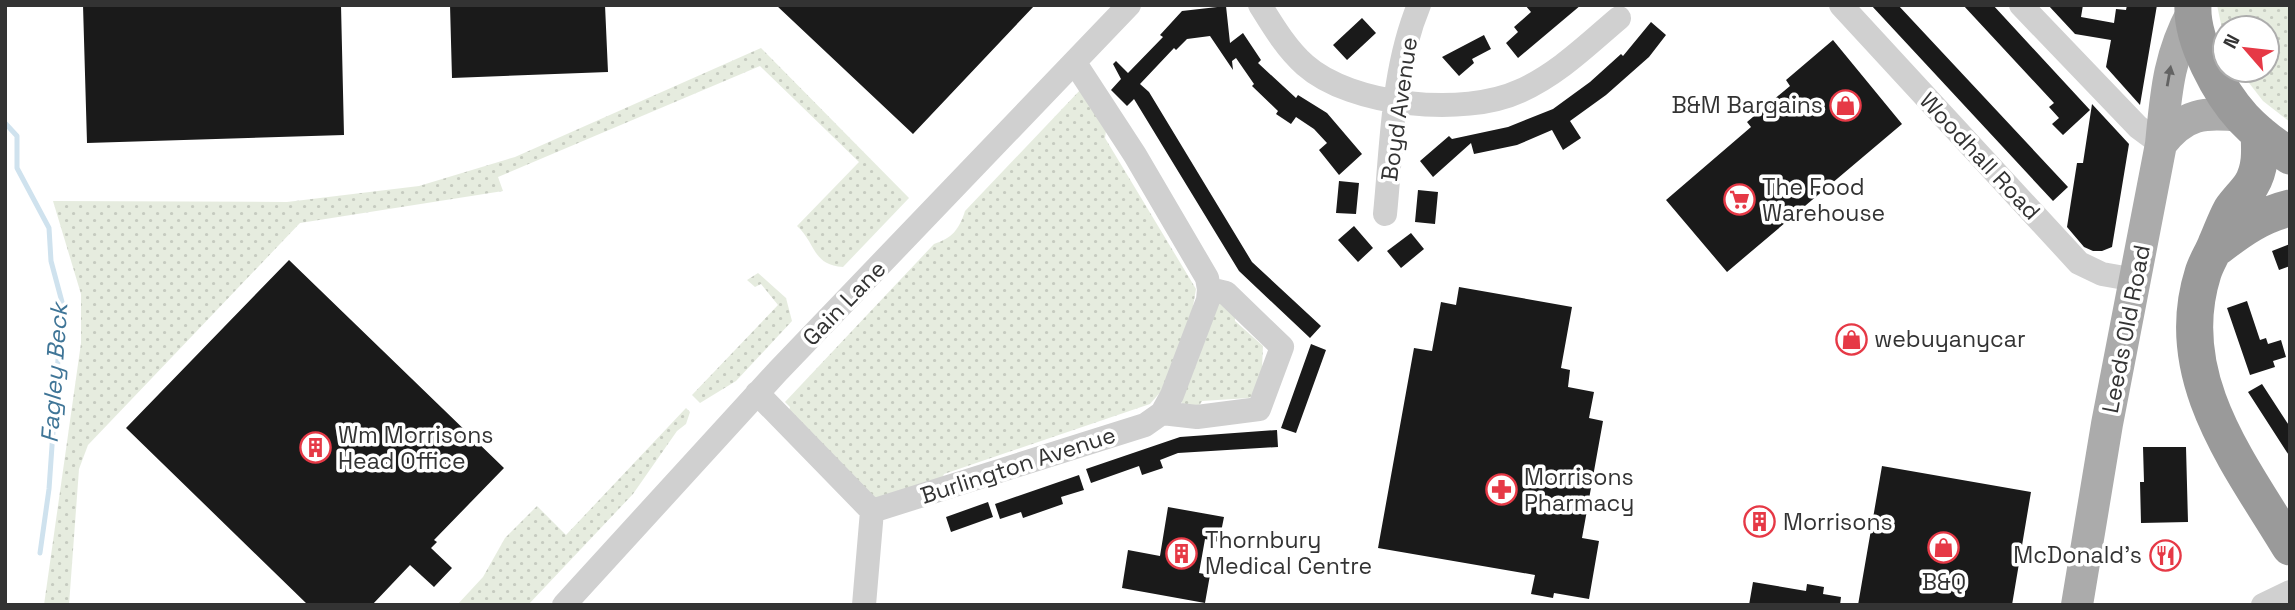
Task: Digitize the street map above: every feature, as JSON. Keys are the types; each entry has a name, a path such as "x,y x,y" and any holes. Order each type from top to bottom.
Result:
{"highway":[{"path":"2193,8 2197,36 2205,59 2250,125 2260,156 2253,181 2231,211 2203,272 2196,302 2194,333 2199,372 2223,437 2290,547"},
{"path":"2250,125 2290,156"},
{"path":"2213,251 2242,227 2262,216 2290,208"}],"main road":[{"name":"Leeds Old Road","path":"2077,605 2107,424 2161,144 2173,55 2193,8"},
{"path":"2161,144 2180,125 2200,114 2213,113 2250,125"}],"street":[{"name":"Gain Lane","path":"564,605 757,393 1129,5"},
{"path":"1259,5 1286,46 1306,66 1332,84 1396,102 1454,105 1487,103 1519,92 1556,71 1619,18"},
{"name":"Boyd Avenue","path":"1385,215 1396,102 1409,29 1419,5"},
{"name":"Woodhall Road","path":"1841,5 2079,263 2102,274 2136,280"},
{"path":"2022,5 2138,127 2161,144"},
{"path":"1075,63 1135,155 1207,278 1208,300 1172,395 1162,413 1197,417 1259,409 1282,347 1226,293 1209,289"},
{"path":"757,393 872,511 864,605"},
{"name":"Burlington Avenue","path":"872,511 1145,425 1162,413"},
{"path":"2263,605 2290,592"}],"shaded area":[{"path":"2217,5 2290,5 2290,122 2263,101 2250,84 2281,84 2281,14 2219,14"},
{"path":"761,48 909,198 843,267 820,258 797,226 859,162 760,66 498,177 503,191 300,223 88,445 79,469 69,605 44,605 81,343 81,294 53,201 287,202 419,186 515,157"},
{"path":"1082,88 1106,131 1105,138 1196,289 1189,330 1170,381 1150,404 944,474 941,481 871,501 789,411 790,407 785,402 934,244 954,232 965,211"},
{"path":"758,273 786,298 792,321 736,381 700,403 692,395 778,305 761,284 755,287 747,280"},
{"path":"1221,302 1235,311 1235,321 1263,346 1262,368 1252,396 1202,401 1197,409 1183,405 1180,399 1210,310"},
{"path":"686,408 690,412 686,424 677,431 633,494 528,605 457,605 483,577 505,538 537,506 566,535"}],"building":[{"path":"83,5 341,5 344,135 87,143"},
{"path":"450,5 605,5 608,72 452,78"},
{"path":"776,5 1035,5 913,134"},
{"path":"1525,5 1581,5 1518,58 1506,43 1518,32 1514,27 1531,12"},
{"path":"1871,5 1898,5 2068,187 2053,201"},
{"path":"1963,5 1993,5 2090,110 2063,135 2052,124 2059,118 2049,107 2054,103"},
{"path":"2048,5 2083,5 2081,17 2114,23 2116,9 2126,10 2127,5 2157,5 2140,105 2106,67 2111,40 2075,34"},
{"path":"1226,6 1230,43 1243,33 1261,60 1258,63 1296,98 1298,95 1327,113 1362,154 1339,175 1319,150 1327,143 1314,129 1296,117 1291,124 1276,114 1278,111 1252,86 1254,84 1236,58 1232,61 1233,70 1210,36 1187,39 1176,50 1174,48 1140,84 1149,92 1252,262 1321,326 1310,338 1239,271 1134,99 1127,106 1111,90 1121,79 1113,64 1116,61 1128,73 1163,37 1160,35 1182,11"},
{"path":"1362,18 1376,33 1347,60 1333,45"},
{"path":"1651,22 1666,35 1649,57 1606,95 1570,121 1581,138 1563,150 1552,130 1517,145 1474,154 1471,143 1433,177 1420,161 1449,136 1452,139 1508,127 1553,109 1590,82 1621,54 1623,56"},
{"path":"1484,35 1491,49 1472,59 1474,63 1459,76 1442,57"},
{"path":"1833,40 1902,124 1727,272 1666,200 1751,127 1747,122 1790,86 1786,80"},
{"path":"2092,104 2129,144 2112,247 2102,251 2084,247 2067,227 2077,163 2083,163"},
{"path":"1339,181 1359,183 1356,214 1336,213"},
{"path":"1418,190 1438,192 1435,224 1415,222"},
{"path":"1354,226 1373,248 1358,262 1338,240"},
{"path":"1411,233 1424,249 1401,268 1387,251"},
{"path":"2290,244 2290,266 2279,270 2272,251"},
{"name":"Wm Morrisons Head Office","path":"289,260 504,468 434,540 437,542 431,548 452,568 434,587 410,565 372,605 308,605 126,428"},
{"path":"1459,287 1572,307 1561,368 1570,370 1568,387 1594,392 1589,418 1603,421 1582,538 1599,541 1589,599 1554,593 1553,598 1531,594 1535,575 1378,548 1414,348 1432,351 1441,302 1456,305"},
{"path":"2247,301 2260,340 2266,338 2268,344 2281,340 2286,357 2273,361 2275,367 2250,375 2227,308"},
{"path":"1311,344 1326,350 1296,433 1281,428"},
{"path":"2262,384 2290,427 2290,457 2248,392"},
{"path":"1277,430 1278,447 1178,453 1160,460 1163,468 1142,475 1139,466 1091,483 1086,469 1180,437"},
{"path":"2143,447 2186,447 2188,522 2141,523"},
{"name":"B&Q","path":"1882,466 2031,492 2012,605 1858,605"},
{"path":"1079,475 1084,490 1061,497 1063,504 1023,518 1021,512 1000,519 995,504"},
{"path":"988,502 993,517 951,532 946,517"},
{"name":"Thornbury Medical Centre","path":"1168,507 1224,517 1219,542 1205,539 1199,573 1210,575 1205,603 1122,588 1128,550 1160,556"},
{"path":"1753,582 1806,591 1807,584 1824,587 1823,594 1841,597 1840,605 1749,605"}],"waterway":[{"name":"Fagley Beck","path":"5,123 17,136 17,168 49,228 51,261 62,302 49,489 40,553"}],"place":[{"name":"B&M Bargains","path":"1846,105"},
{"name":"The Food Warehouse","path":"1739,200"},
{"name":"webuyanycar","path":"1851,339"},
{"name":"Wm Morrisons Head Office","path":"315,448"},
{"name":"Morrisons Pharmacy","path":"1501,490"},
{"name":"Morrisons","path":"1760,522"},
{"name":"B&Q","path":"1944,548"},
{"name":"Thornbury Medical Centre","path":"1182,553"},
{"name":"McDonald's","path":"2165,555"}]}
